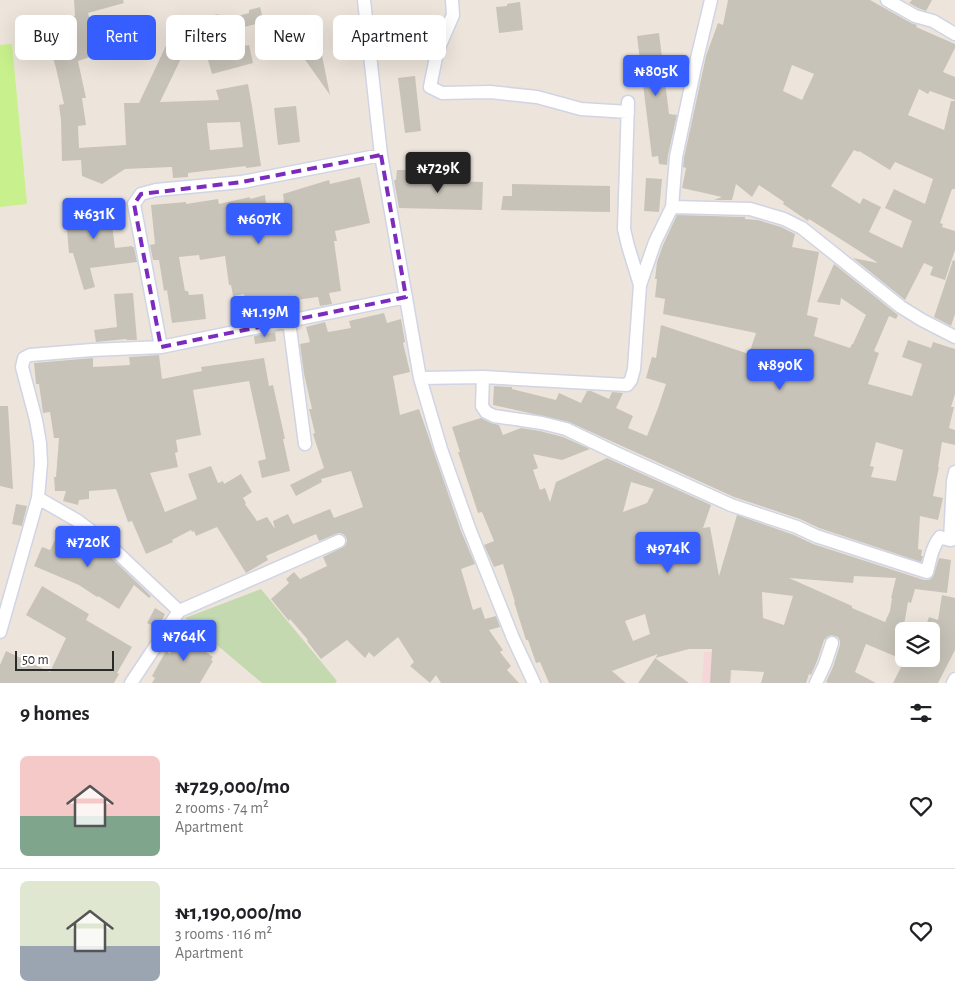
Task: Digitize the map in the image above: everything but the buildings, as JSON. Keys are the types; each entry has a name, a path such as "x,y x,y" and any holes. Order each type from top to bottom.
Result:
{"street":[{"path":"364,0 381,155 420,378 441,449 469,528 513,638 534,683"},
{"path":"452,0 453,16 437,52 430,86 442,93 499,93 538,98 581,109 628,107 624,229 640,285"},
{"path":"420,378 483,377 627,385 631,380 634,369 640,285 655,242 672,207 676,156 711,0"},
{"path":"887,0 915,16 933,21 955,34"},
{"path":"161,347 134,204 141,194 156,190 242,182 381,155"},
{"path":"672,207 750,209 784,219 802,228 901,307 955,337"},
{"path":"0,632 38,498 41,463 40,443 22,367 24,358 30,355 92,350 161,347 406,296"},
{"path":"289,321 305,444"},
{"path":"483,377 482,406 486,412 494,416 566,428 616,453 731,505 797,527 816,536 927,572 930,556 940,537 953,540 953,481 955,472"},
{"path":"38,498 78,521 106,542 179,611"},
{"path":"131,683 179,611 339,541"},
{"path":"816,683 832,643"},
{"path":"953,683 955,679"}],"highlighted area":[{"path":"381,155 406,297 161,347 134,204 141,194 242,182"}],"shaded area":[{"path":"704,652 734,653 731,683 702,683"}],"green space":[{"path":"12,44 27,204 0,207 0,45"},
{"path":"261,589 337,681 335,683 262,683 185,618"}]}
